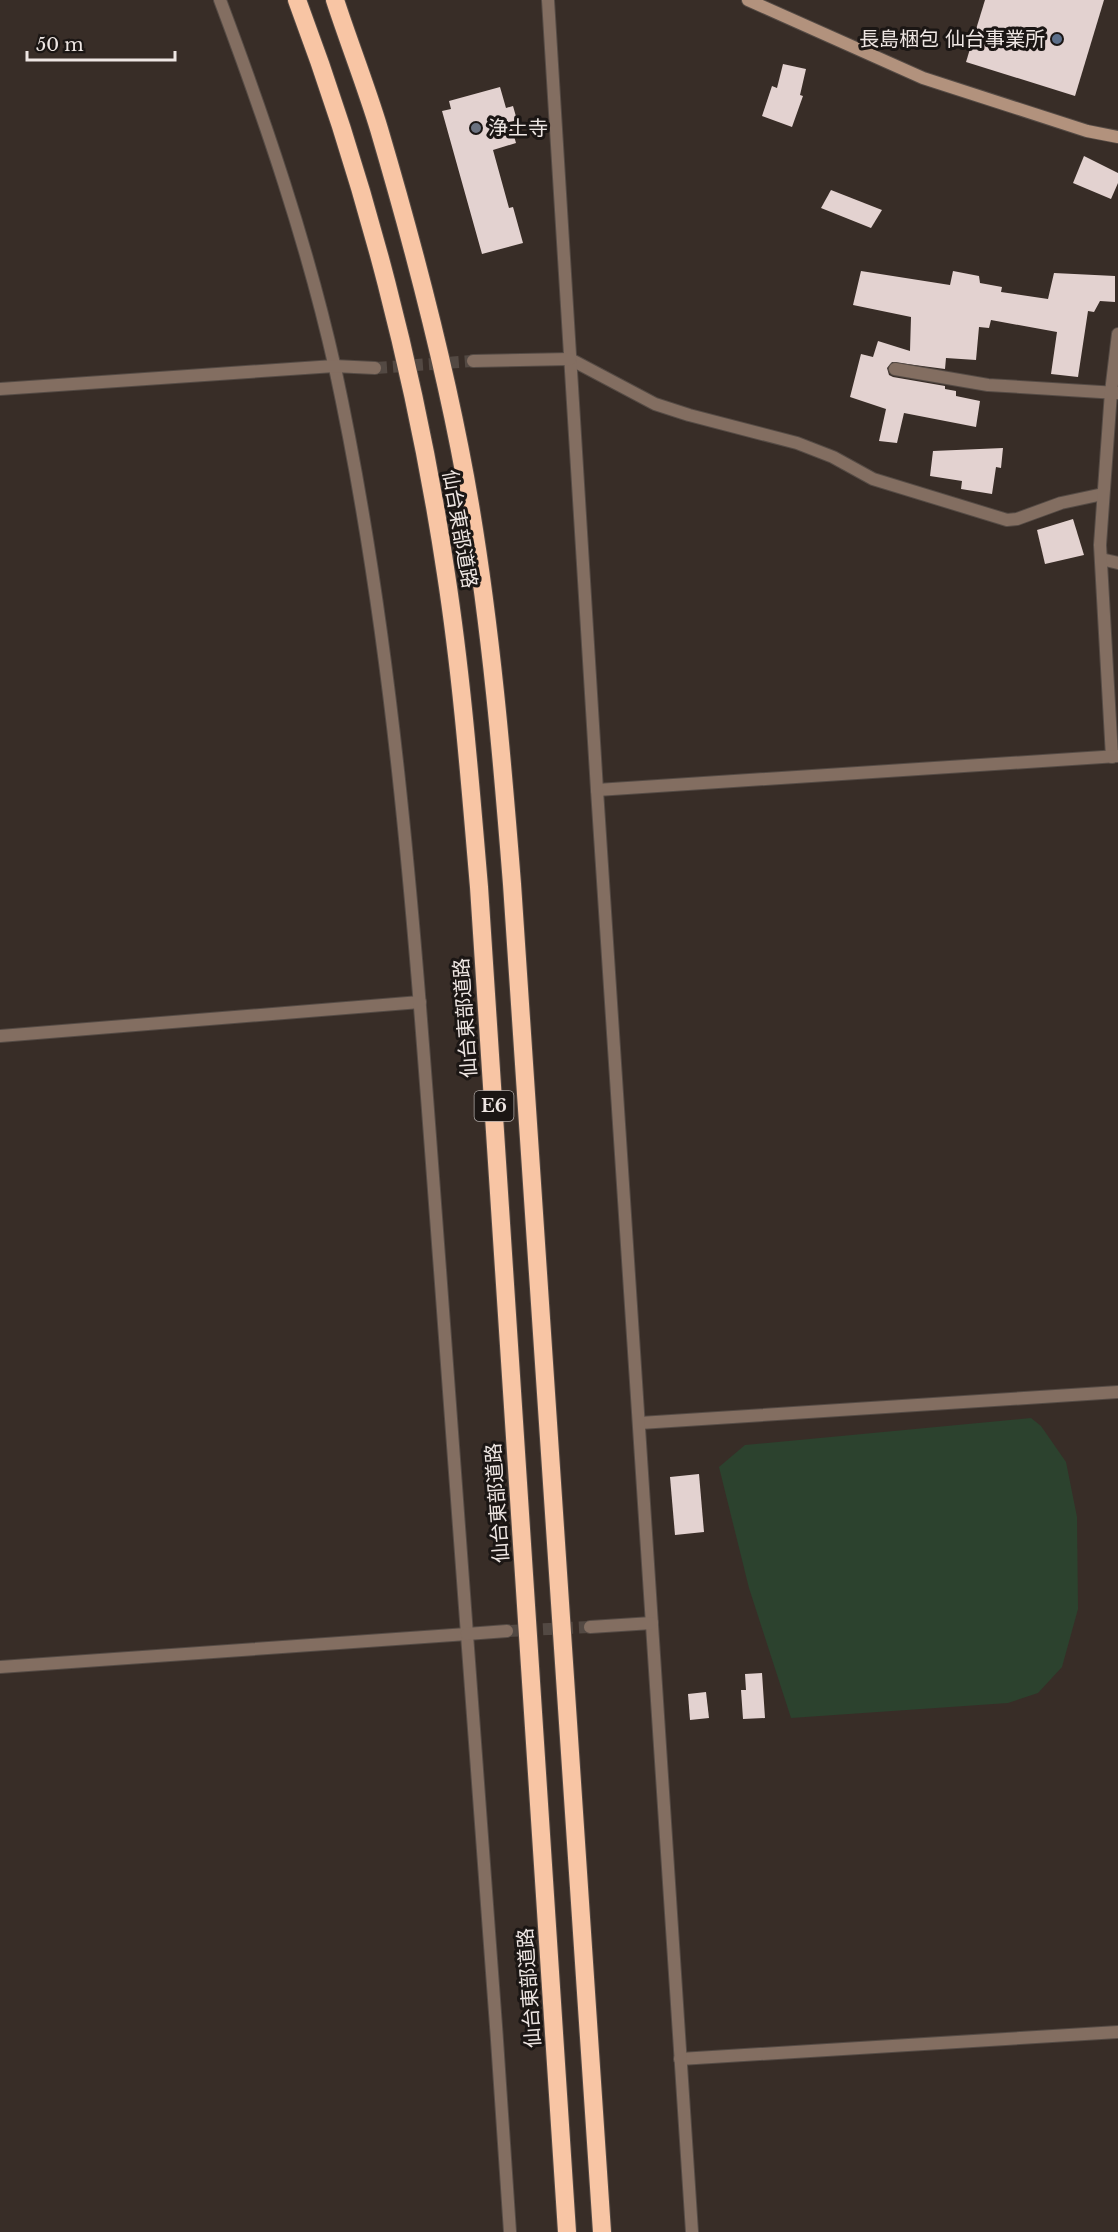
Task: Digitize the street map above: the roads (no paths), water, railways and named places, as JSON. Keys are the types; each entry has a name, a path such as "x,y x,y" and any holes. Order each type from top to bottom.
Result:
{"highway":[{"name":"仙台東部道路","path":"297,0 342,132 384,276 414,397 446,574 465,715 479,887 567,2232"},
{"name":"仙台東部道路","path":"335,0 378,127 417,266 446,387 470,503 498,713 514,908 602,2232"}],"main road":[{"path":"748,0 923,78 1087,131 1118,137"}],"street":[{"path":"220,0 302,238 334,366 372,561 398,773 420,1002 510,2232"},
{"path":"548,0 597,790 692,2232"},
{"path":"597,790 1115,757 1101,559 1103,494 1118,334"},
{"path":"473,361 570,359 655,404 797,443 833,457 873,479 1007,520 1017,519 1061,503 1103,494"},
{"path":"0,389 334,366 375,368"},
{"path":"895,369 988,384 1114,393"},
{"path":"1101,559 1118,563"},
{"path":"0,1036 420,1002"},
{"path":"640,1423 1118,1392"},
{"path":"590,1627 652,1623"},
{"path":"0,1667 507,1631"},
{"path":"680,2059 1118,2031"}],"tunnel":[{"path":"375,368 473,361"},
{"path":"507,1631 590,1627"}],"place":[{"name":"長島梱包 仙台事業所","path":"1057,39"},
{"name":"浄土寺","path":"476,128"}]}
